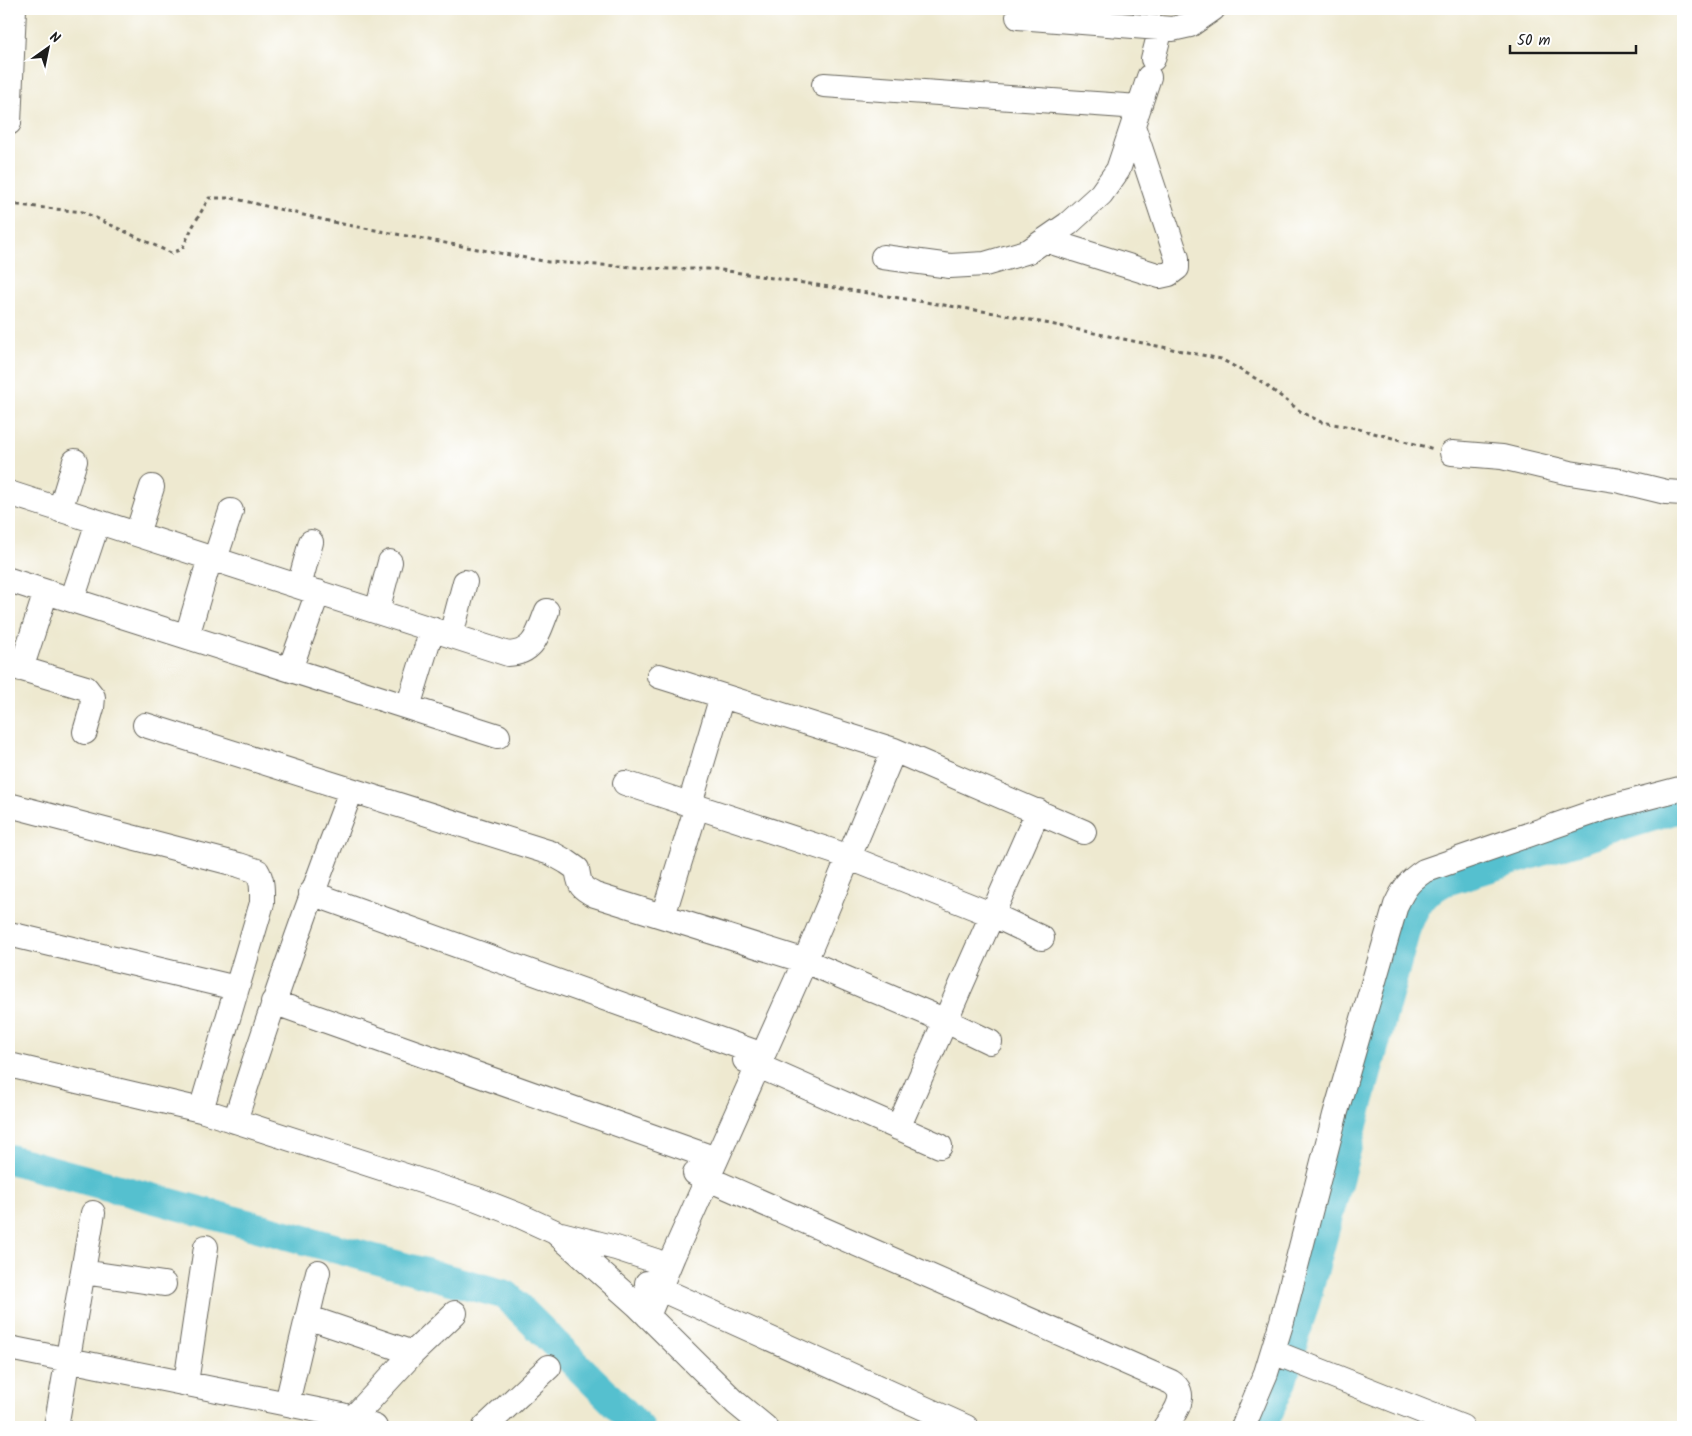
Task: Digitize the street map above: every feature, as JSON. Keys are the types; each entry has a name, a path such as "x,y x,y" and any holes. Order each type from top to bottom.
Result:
{"street":[{"path":"9,123 10,54 14,9"},
{"path":"1018,17 1172,29 1190,25 1213,9"},
{"path":"883,257 950,266 985,264 1029,251 1068,224 1101,194 1118,170 1151,68 1161,28"},
{"path":"824,85 1136,116"},
{"path":"1045,240 1160,276 1173,272 1177,268 1177,258 1136,116"},
{"path":"1452,453 1502,457 1666,492 1683,493"},
{"path":"60,510 75,461"},
{"path":"137,534 152,487"},
{"path":"9,493 508,654 518,654 527,650 534,641 547,612"},
{"path":"187,636 212,558 231,511"},
{"path":"72,600 98,522"},
{"path":"290,669 308,589 310,542"},
{"path":"377,611 390,562"},
{"path":"9,580 498,736"},
{"path":"408,707 465,582"},
{"path":"46,592 15,667 86,688 93,696 92,708 85,732"},
{"path":"659,676 887,747 1084,832"},
{"path":"663,916 722,696"},
{"path":"145,725 551,853 577,869 580,885 585,890 594,894 798,959 946,1021 990,1042"},
{"path":"643,1311 798,959 841,855 868,776 887,747"},
{"path":"626,783 841,855 992,915 1042,938"},
{"path":"1243,1427 1273,1352 1335,1115 1396,905 1409,881 1424,871 1575,819 1683,788"},
{"path":"235,1121 273,1002 351,791"},
{"path":"9,805 257,871 262,888 262,903 201,1110"},
{"path":"898,1128 1038,811"},
{"path":"312,893 754,1058 898,1128 940,1146"},
{"path":"9,934 236,988"},
{"path":"273,1002 706,1166 1171,1382 1178,1386 1181,1392 1180,1400 1174,1414 1165,1427"},
{"path":"9,1065 201,1110 477,1199 555,1232 656,1261"},
{"path":"653,1285 656,1261 706,1166"},
{"path":"56,1427 93,1213"},
{"path":"555,1232 643,1311 736,1403 765,1427"},
{"path":"186,1383 206,1247"},
{"path":"83,1272 164,1284"},
{"path":"287,1404 318,1272"},
{"path":"653,1285 966,1427"},
{"path":"342,1420 455,1313"},
{"path":"307,1317 413,1353"},
{"path":"9,1348 287,1404 342,1420 375,1427"},
{"path":"1273,1352 1462,1427"},
{"path":"485,1427 549,1367"}],"path":[{"path":"9,204 83,212 171,253 182,249 209,198 232,198 337,223 548,262 668,269 715,269 1001,314 1221,359 1262,382 1300,411 1320,422 1351,427 1452,453"}],"waterway":[{"path":"1262,1427 1282,1381 1406,928 1419,901 1443,882 1683,807"},
{"path":"9,1159 506,1295 639,1427"}]}
